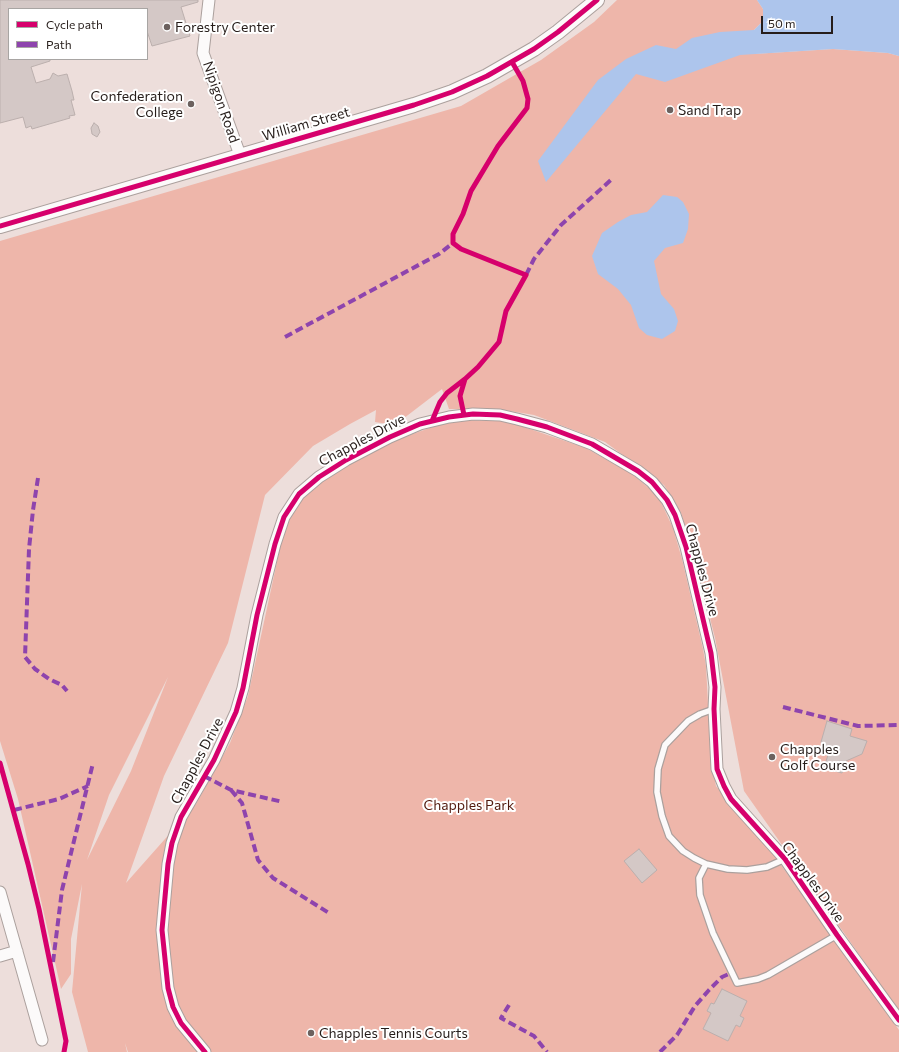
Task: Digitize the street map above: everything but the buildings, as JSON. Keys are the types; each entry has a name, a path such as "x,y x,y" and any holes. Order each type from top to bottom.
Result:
{"street":[{"name":"Nipigon Road","path":"208,0 203,53 240,155"},
{"name":"William Street","path":"0,226 240,155 414,106 458,90 487,76 534,49 558,32 597,0"},
{"name":"Chapples Drive","path":"205,1052 181,1023 173,1007 166,975 162,930 166,884 172,843 181,817 214,760 236,712 243,688 257,615 275,544 284,517 299,494 319,477 351,457 405,430 426,422 464,415 484,414 517,418 555,430 607,452 652,482 667,500 675,515 689,560 710,653 715,687 714,709 717,769 724,786 731,799 785,860 836,935 899,1020"},
{"path":"0,892 42,1040"},
{"path":"0,956 17,951"}],"lane":[{"path":"714,709 700,714 688,722 665,746 658,769 659,804 669,836 683,851 706,864 728,869 747,870 767,867 785,860"},
{"path":"706,864 699,878 700,895 713,933 737,983 758,979 768,975 836,935"}],"green space":[{"name":"Chapples Park","path":"617,0 757,0 763,9 763,21 754,30 753,54 833,49 888,53 899,56 899,1011 744,791 715,638 693,551 681,513 664,485 605,442 534,415 498,409 449,409 442,389 395,425 375,422 376,410 313,446 265,495 228,643 164,776 126,883 196,804 230,743 248,696 283,534 298,500 338,469 398,439 447,422 465,420 502,421 586,448 632,474 649,488 660,500 673,528 682,559 703,649 706,666 711,760 716,786 768,847 884,1008 899,1030 899,1052 128,1052 125,1043 127,1052 88,1052 72,992 82,884 71,939 71,974 61,989 18,799 0,741 0,241 461,106 541,60 594,22","holes":["168,677 131,771 87,860 109,795"]}],"water":[{"path":"757,0 899,0 899,56 888,53 833,49 740,55 665,82 636,74 546,182 538,161 598,80 626,59 656,45 676,49 692,38 720,32 754,30 763,21 763,9"},
{"path":"663,195 677,197 683,202 689,214 688,229 683,243 665,248 654,261 661,294 674,309 678,321 675,331 662,339 647,335 639,328 631,305 618,289 598,274 592,256 602,233 631,215 647,212"}],"marked path":[{"path":"526,275 534,259 561,225 612,179"},
{"path":"285,337 439,254 453,243"},
{"path":"38,478 29,549 25,657 35,669 49,679 62,685 67,691"},
{"path":"783,707 858,726 899,725"},
{"path":"53,962 62,890 93,763"},
{"path":"204,776 231,790 283,802"},
{"path":"14,810 59,799 88,786"},
{"path":"231,790 242,803 258,860 273,878 329,913"},
{"path":"660,1052 677,1035 695,1006 709,990 722,977 731,973"},
{"path":"509,1005 501,1018 534,1036 547,1052"}],"cycle path":[{"path":"0,226 414,105 452,92 487,76 534,49 558,32 597,0"},
{"path":"465,379 478,367 499,342 506,311 526,275 461,249 453,243 453,234 463,214 471,191 498,146 527,108 528,99 523,81 512,62"},
{"path":"432,421 440,402 447,393 465,379 460,396 464,415"},
{"path":"205,1052 181,1023 173,1007 168,988 162,930 168,864 172,843 181,817 214,760 236,712 243,688 257,615 275,544 284,517 299,494 319,477 346,460 390,437 420,424 449,417 473,414 500,415 517,419 547,427 592,444 638,471 652,482 667,500 675,515 686,547 711,653 715,687 714,709 717,769 724,786 731,799 785,859 837,935 899,1020"},
{"path":"0,763 39,909 66,1041 64,1052"}],"place":[{"name":"Forestry Center","path":"167,27"},
{"name":"Confederation College","path":"191,104"},
{"name":"Sand Trap","path":"670,110"},
{"name":"Chapples Golf Course","path":"772,757"},
{"name":"Chapples Tennis Courts","path":"311,1033"}]}
